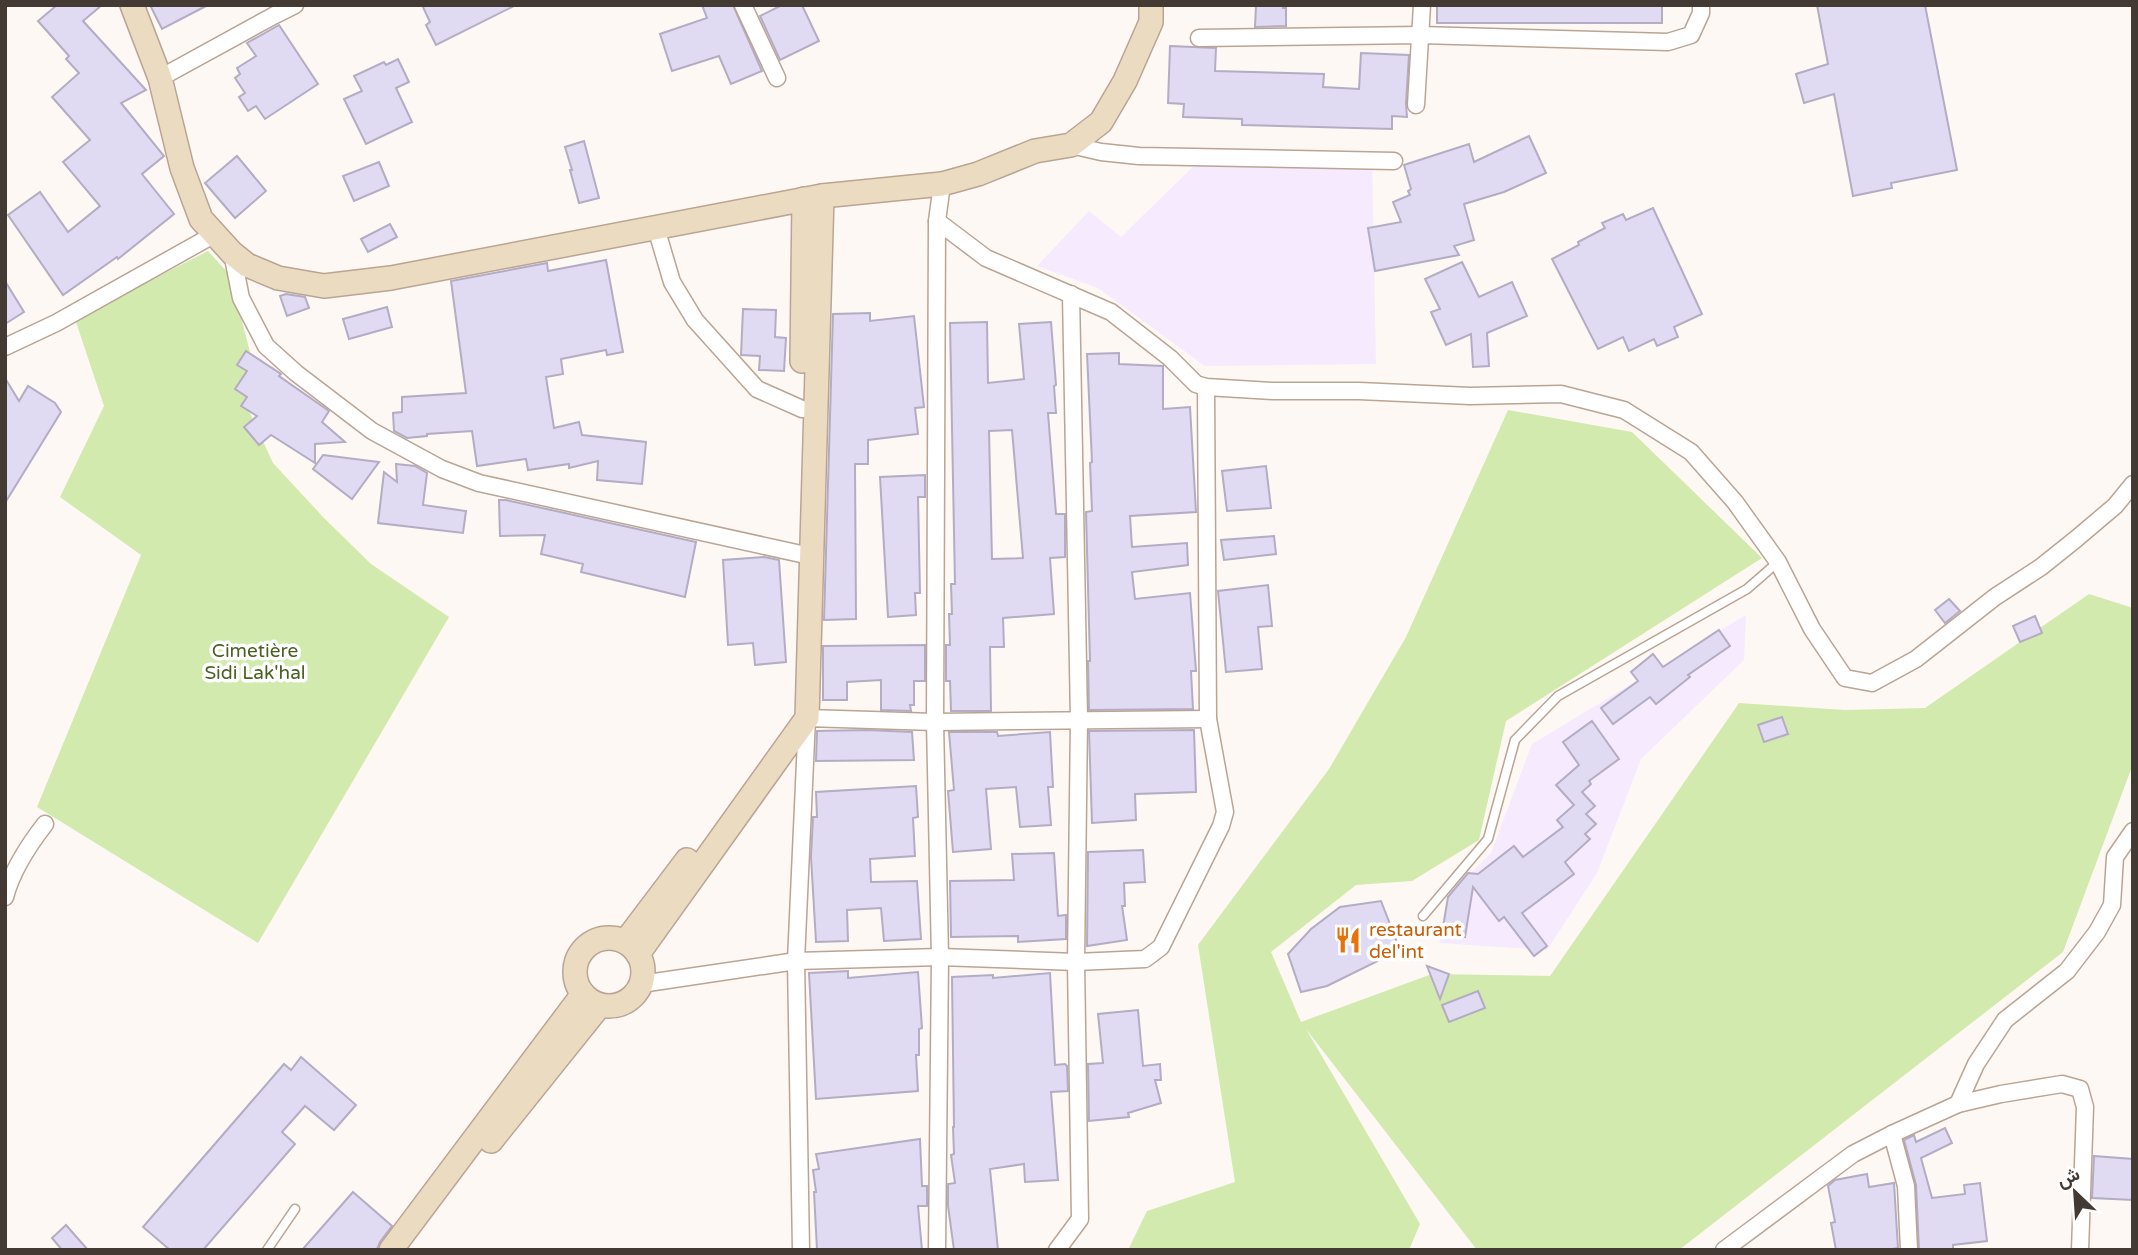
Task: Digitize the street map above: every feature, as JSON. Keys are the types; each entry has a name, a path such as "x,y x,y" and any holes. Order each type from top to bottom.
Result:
{"main road":[{"path":"132,5 160,78 182,168 201,219 232,253 247,265 278,278 324,286 391,278 813,197 942,184 978,174 1035,150 1072,145 1101,122 1125,81 1151,22 1151,5"},
{"path":"632,948 796,710 799,687 802,409 813,197"},
{"path":"632,948 807,718 813,197"},
{"path":"610,938 632,948 643,969 641,984 631,998 617,1005 591,1000 575,980 575,965 582,951 594,941 610,938"},
{"path":"391,1250 591,1000"},
{"path":"410,1250 591,1000"}],"street":[{"path":"160,78 295,5"},
{"path":"743,5 777,78"},
{"path":"1416,106 1422,5"},
{"path":"1199,38 1420,35 1668,42 1691,35 1701,13 1700,5"},
{"path":"1072,145 1101,152 1139,156 1394,161"},
{"path":"937,1250 940,957 935,722 937,222 942,184"},
{"path":"937,222 986,258 1111,312 1170,358 1196,384 1206,387 1470,396 1561,394 1624,410 1692,452 1735,502 1778,562 1812,629 1845,678 1872,683 1916,659 1995,597 2041,566 2115,506 2133,484"},
{"path":"656,228 672,282 695,320 757,389 802,409"},
{"path":"5,347 56,323 215,234"},
{"path":"232,253 241,298 266,346 296,373 372,431 442,469 478,483 800,554"},
{"path":"1056,1250 1080,1219 1076,962 1079,719 1071,294"},
{"path":"641,984 796,961 940,957 1076,962 1145,959 1161,947 1221,826 1225,812 1208,719 1206,387"},
{"path":"801,1250 796,961 807,718 935,722 1208,719"},
{"path":"5,897 19,863 45,824"},
{"path":"1958,1104 1976,1063 2005,1020 2067,971 2096,932 2112,905 2115,857 2133,831"},
{"path":"1724,1250 1853,1154 1892,1134 1958,1104 2062,1084 2080,1089 2085,1107 2080,1250"},
{"path":"1892,1134 1906,1186 1909,1250"}],"lane":[{"path":"1423,916 1488,839 1515,740 1558,696 1747,589 1778,562"},
{"path":"267,1250 295,1209"}],"shaded area":[{"path":"1201,159 1372,159 1376,364 1205,366 1098,288 1037,266 1089,211 1121,237"},
{"path":"1746,615 1744,660 1641,759 1597,873 1547,950 1439,943 1451,893 1491,853 1532,744"}],"green space":[{"name":"Cimetière Sidi Lak'hal","path":"208,251 230,275 250,352 248,409 273,463 371,564 449,617 258,943 37,807 141,555 60,497 104,406 75,319"},
{"path":"1508,410 1632,432 1762,558 1506,721 1479,840 1412,881 1356,885 1271,952 1301,1022 1432,974 1550,976 1739,703 1845,710 1925,708 2089,594 2133,608 2133,764 2063,952 1679,1250 1477,1250 1306,1029 1420,1224 1409,1250 1128,1250 1147,1211 1235,1182 1198,945 1329,769 1406,637"}],"building":[{"path":"57,5 102,5 83,21 146,90 121,103 164,156 142,174 174,214 118,259 117,257 63,295 8,215 40,192 68,232 100,206 63,162 90,140 52,97 79,73 66,59 69,56 38,21"},
{"path":"150,5 208,5 162,29"},
{"path":"422,5 516,5 436,45 426,25 430,22"},
{"path":"702,5 733,5 762,71 731,84 719,56 672,71 660,34 707,18"},
{"path":"782,5 802,5 819,41 780,60 760,16"},
{"path":"1256,5 1283,5 1283,8 1286,8 1286,26 1255,27"},
{"path":"1437,5 1662,5 1662,23 1437,23"},
{"path":"1817,5 1925,5 1957,170 1891,183 1892,188 1853,196 1834,94 1804,103 1796,74 1828,64"},
{"path":"279,25 318,84 265,119 256,106 248,111 239,97 245,93 235,78 240,74 237,68 256,56 247,43"},
{"path":"1170,46 1216,48 1215,71 1324,74 1323,87 1359,89 1361,53 1409,55 1407,117 1392,116 1392,129 1242,125 1242,119 1183,117 1184,104 1168,103"},
{"path":"398,59 409,82 396,88 412,122 366,144 344,99 362,91 354,76 384,62 386,65"},
{"path":"1529,136 1546,173 1504,192 1464,204 1474,240 1454,246 1459,255 1375,271 1368,228 1401,222 1393,202 1410,195 1408,191 1411,189 1404,165 1469,144 1474,162"},
{"path":"584,141 599,198 579,203 565,147"},
{"path":"237,156 266,191 235,218 205,183"},
{"path":"379,162 389,186 354,201 343,176"},
{"path":"1653,208 1702,314 1674,327 1678,337 1657,346 1654,339 1629,351 1623,337 1598,349 1552,259 1605,228 1602,223 1623,214 1626,220"},
{"path":"390,224 397,237 368,252 361,239"},
{"path":"606,260 623,352 607,355 606,350 561,359 563,374 546,377 554,428 579,422 582,435 646,442 642,484 597,480 598,461 569,468 569,464 528,470 526,459 477,466 472,431 407,438 394,431 393,413 402,412 402,397 466,393 451,281 547,263 548,271"},
{"path":"1462,262 1479,297 1512,282 1527,316 1487,333 1489,366 1473,367 1471,334 1446,345 1431,312 1440,309 1425,279"},
{"path":"5,281 24,312 5,324"},
{"path":"286,294 305,297 309,308 287,316 280,296"},
{"path":"387,307 392,327 349,339 343,319"},
{"path":"743,309 776,310 775,337 786,338 784,371 759,370 760,356 741,355"},
{"path":"870,313 870,321 914,316 924,407 915,408 918,434 868,440 868,464 855,464 856,619 824,620 833,314"},
{"path":"987,322 988,383 1024,379 1019,324 1051,322 1056,413 1048,413 1056,514 1065,514 1065,557 1050,558 1054,614 1003,618 1004,647 990,647 991,711 951,711 950,681 946,681 946,645 950,645 949,614 952,614 951,584 955,584 950,323","holes":["1012,430 1023,558 992,559 989,431"]},
{"path":"246,351 329,411 322,422 345,442 315,444 315,463 271,435 259,445 244,427 257,416 241,406 247,397 235,389 247,371 237,365"},
{"path":"1119,353 1119,364 1163,366 1163,409 1190,407 1196,512 1130,516 1132,547 1187,543 1188,565 1132,572 1135,599 1190,593 1196,671 1191,671 1193,709 1089,710 1086,512 1092,511 1092,462 1087,354"},
{"path":"5,378 19,401 28,386 55,403 61,412 5,503"},
{"path":"323,455 379,462 352,499 313,469"},
{"path":"396,464 415,466 427,473 423,505 466,511 463,533 378,523 384,472 397,482"},
{"path":"1266,466 1271,508 1227,511 1222,471"},
{"path":"925,475 925,497 918,497 920,593 915,593 916,615 888,617 880,477"},
{"path":"499,500 696,542 685,597 581,572 583,564 541,554 545,535 500,536"},
{"path":"1274,536 1276,554 1224,560 1221,540"},
{"path":"764,557 779,560 786,662 755,665 753,643 728,645 723,560"},
{"path":"1268,585 1272,626 1258,627 1262,669 1226,672 1218,591"},
{"path":"1949,599 1960,611 1945,623 1935,610"},
{"path":"2035,616 2042,633 2020,642 2013,626"},
{"path":"1719,630 1730,646 1688,675 1690,677 1656,704 1650,697 1613,724 1601,708 1638,681 1631,672 1653,654 1663,667"},
{"path":"925,645 925,681 914,681 914,705 910,705 911,711 881,710 881,680 847,682 847,700 823,700 823,646"},
{"path":"1782,717 1788,734 1764,742 1758,725"},
{"path":"1592,721 1619,759 1589,781 1591,784 1582,792 1595,806 1586,814 1596,824 1585,834 1590,839 1565,862 1574,874 1522,913 1547,946 1534,956 1504,917 1499,921 1473,887 1465,937 1442,933 1448,897 1468,873 1478,874 1514,846 1523,857 1563,827 1557,820 1574,805 1556,785 1579,765 1563,742"},
{"path":"1194,730 1196,792 1135,794 1136,820 1092,823 1089,731"},
{"path":"817,731 912,732 914,760 816,761"},
{"path":"949,732 997,732 998,736 1050,732 1053,787 1048,787 1051,825 1020,827 1016,787 986,789 991,849 953,852 948,791 954,790"},
{"path":"916,786 918,817 913,818 915,856 870,859 871,882 917,881 921,939 884,941 881,908 847,910 848,941 816,942 811,857 813,817 817,817 816,792"},
{"path":"1143,850 1145,882 1124,883 1125,906 1122,906 1127,940 1087,946 1088,852"},
{"path":"1054,853 1058,916 1066,915 1066,939 1018,942 1018,936 951,937 950,881 1014,880 1012,854"},
{"name":"restaurant del'int","path":"1381,901 1400,950 1327,986 1301,992 1288,954 1311,929 1340,907"},
{"path":"1427,966 1449,974 1440,999"},
{"path":"848,971 848,978 918,972 922,1028 919,1029 919,1055 916,1055 918,1091 816,1099 809,973"},
{"path":"1050,973 1055,1065 1067,1066 1068,1091 1051,1092 1058,1180 1025,1182 1024,1164 990,1169 998,1250 954,1250 948,1206 948,1184 955,1183 951,1155 954,1154 952,977 993,975 993,978"},
{"path":"1478,991 1485,1008 1449,1022 1442,1005"},
{"path":"1138,1010 1143,1066 1160,1064 1161,1080 1155,1080 1161,1103 1128,1113 1129,1117 1089,1121 1088,1064 1103,1063 1098,1014"},
{"path":"301,1057 356,1105 334,1130 305,1106 282,1132 295,1144 203,1250 170,1250 143,1227 284,1064 291,1070"},
{"path":"1945,1128 1952,1143 1921,1158 1932,1198 1965,1194 1964,1185 1980,1183 1987,1241 1953,1245 1953,1250 1919,1250 1916,1185 1904,1140 1914,1135 1916,1142"},
{"path":"920,1139 922,1186 927,1186 927,1206 918,1206 922,1250 817,1250 813,1170 819,1169 816,1154"},
{"path":"2094,1156 2133,1159 2133,1200 2092,1198"},
{"path":"1867,1174 1869,1187 1894,1183 1898,1248 1836,1250 1831,1223 1835,1222 1828,1186 1835,1180"},
{"path":"353,1192 392,1226 377,1249 302,1250"},
{"path":"66,1225 88,1250 62,1250 52,1238"}],"place":[{"name":"restaurant del'int","path":"1348,940"}]}
